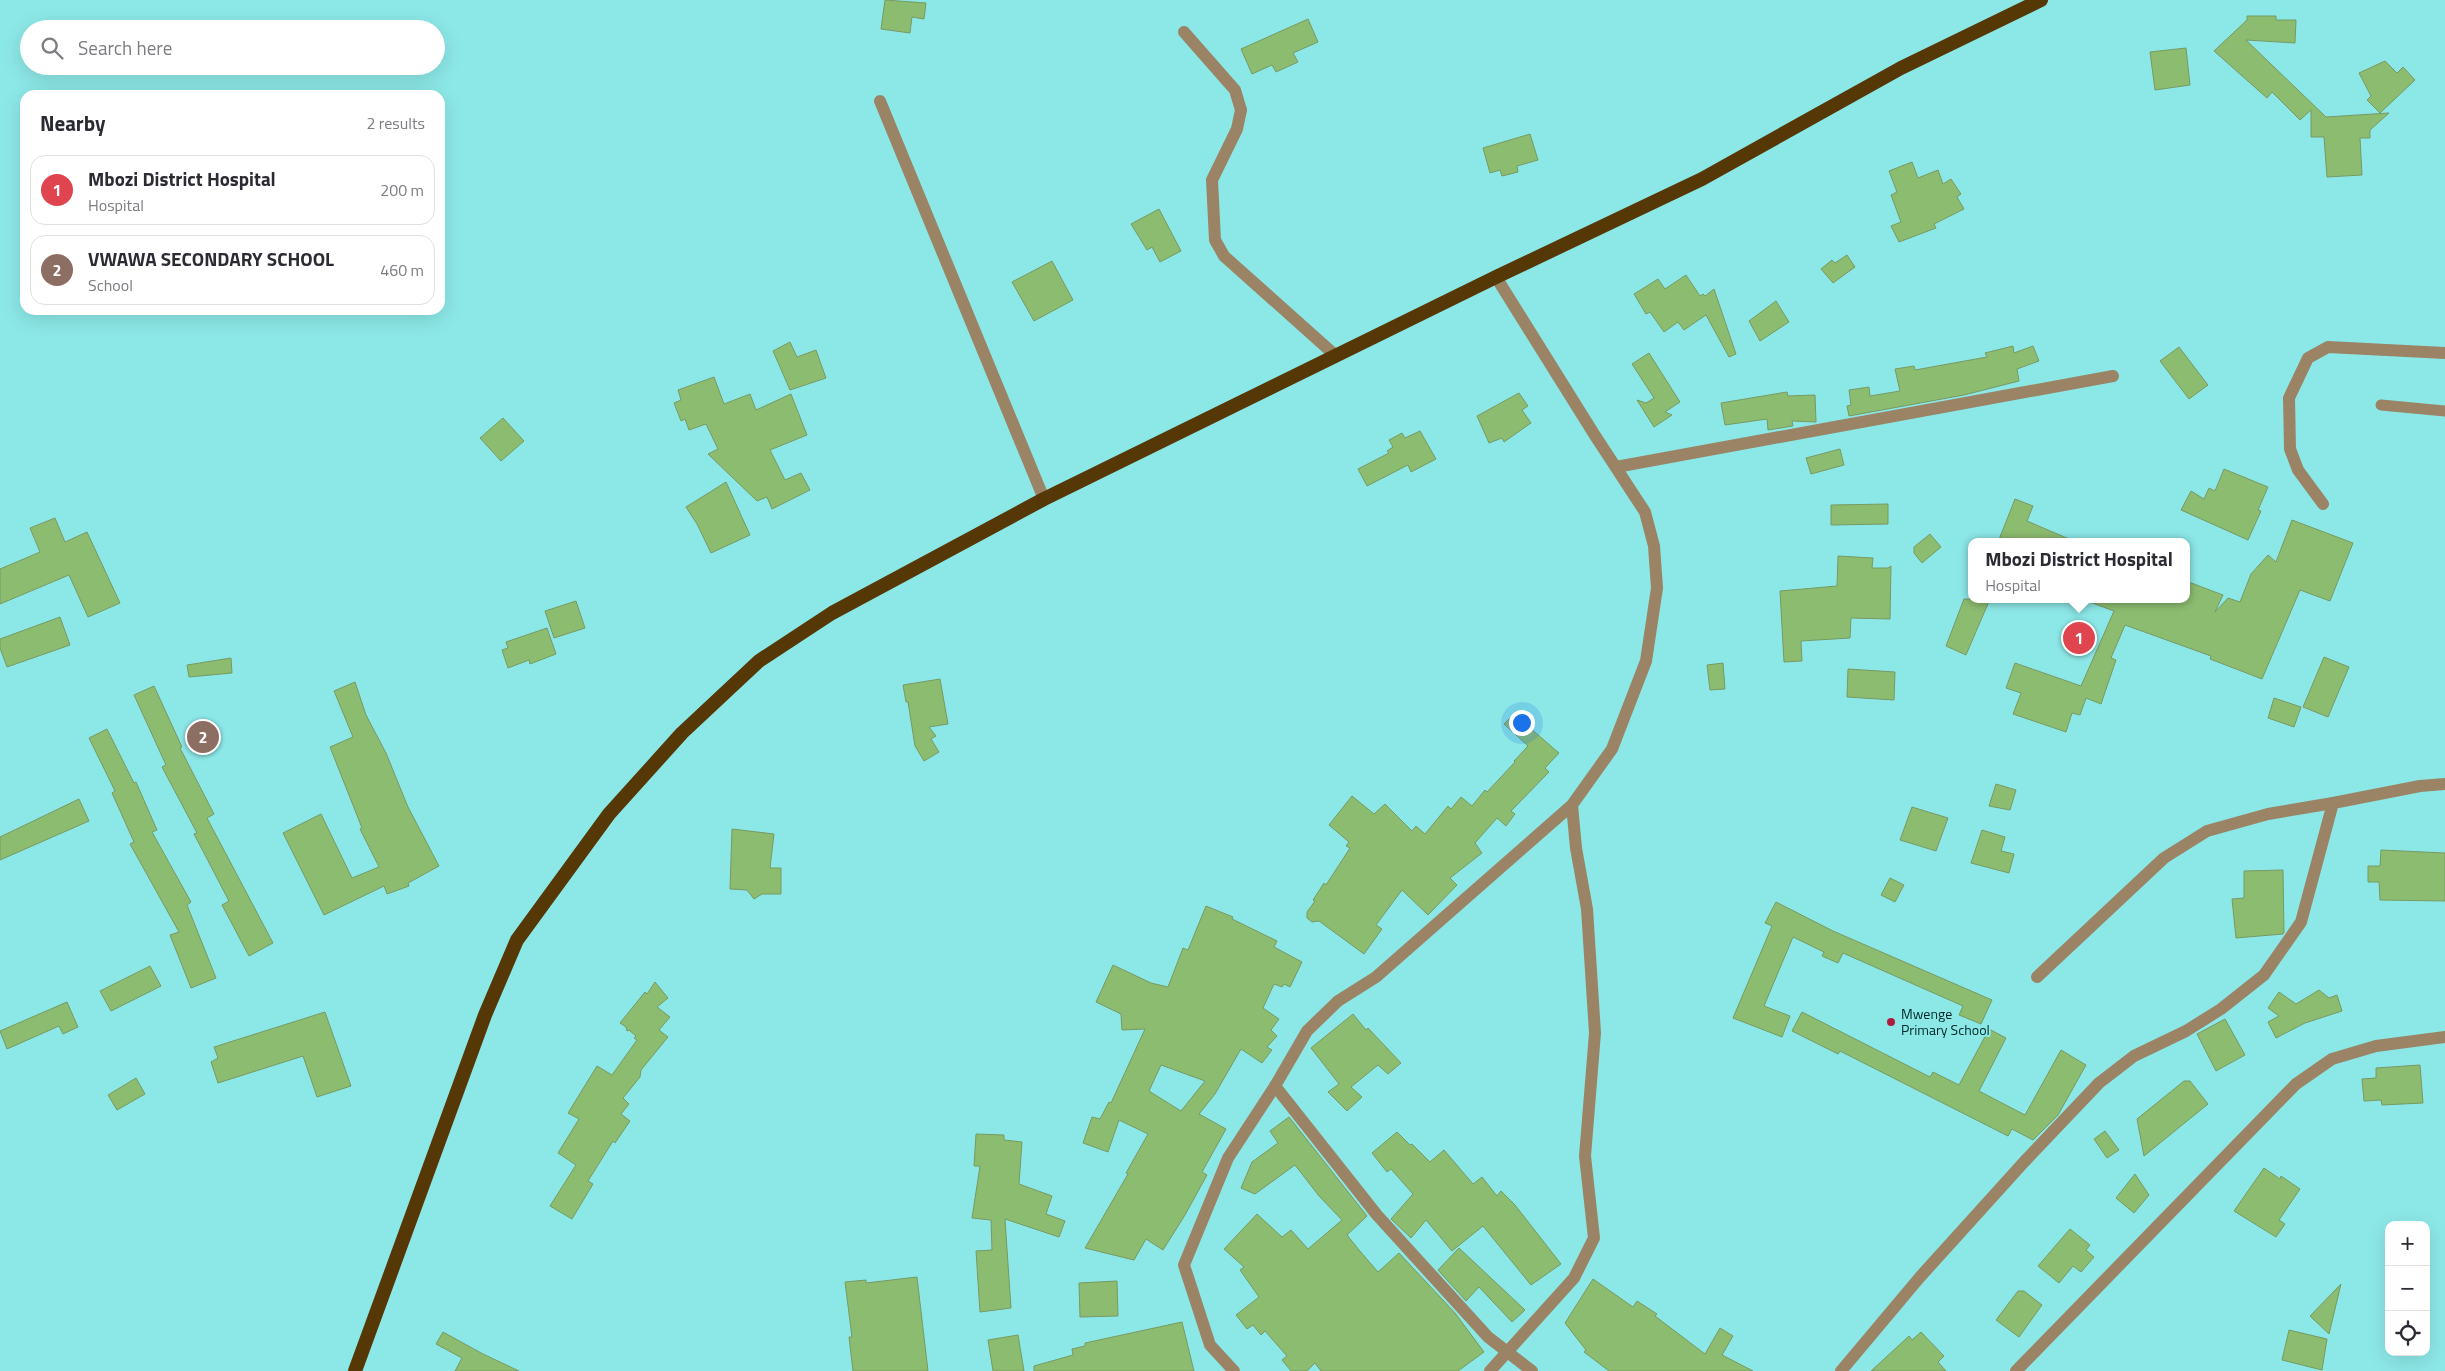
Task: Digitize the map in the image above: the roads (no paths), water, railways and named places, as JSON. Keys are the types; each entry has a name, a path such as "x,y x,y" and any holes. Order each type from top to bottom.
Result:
{"highway":[{"path":"355,1371 485,1015 517,940 609,814 682,733 759,661 832,613 1044,499 1496,277 1702,179 1901,68 2042,0"}],"street":[{"path":"1184,32 1235,90 1241,110 1236,129 1212,180 1215,240 1224,256 1336,356"},
{"path":"880,101 1044,499"},
{"path":"1234,1371 1210,1346 1184,1265 1228,1158 1276,1086 1307,1031 1338,1001 1376,977 1572,805 1612,750 1646,661 1657,588 1654,546 1645,512 1496,277"},
{"path":"2323,504 2298,470 2290,449 2289,398 2308,358 2328,347 2445,353"},
{"path":"1616,467 2113,376"},
{"path":"2037,977 2164,858 2207,831 2268,814 2420,786 2445,784"},
{"path":"1841,1371 1920,1277 2024,1162 2099,1083 2134,1056 2186,1031 2221,1009 2264,976 2301,922 2333,803"},
{"path":"1490,1371 1574,1278 1594,1238 1586,1156 1595,1032 1587,909 1576,848 1572,805"},
{"path":"2016,1371 2296,1084 2332,1059 2376,1046 2445,1037"},
{"path":"1276,1086 1377,1216 1488,1337 1506,1353 1532,1371"}],"lane":[{"path":"2381,405 2445,411"}],"place":[{"name":"Mbozi District Hospital","path":"2079,638"},
{"name":"VWAWA SECONDARY SCHOOL","path":"203,737"},
{"name":"Mwenge Primary School","path":"1891,1022"}]}
